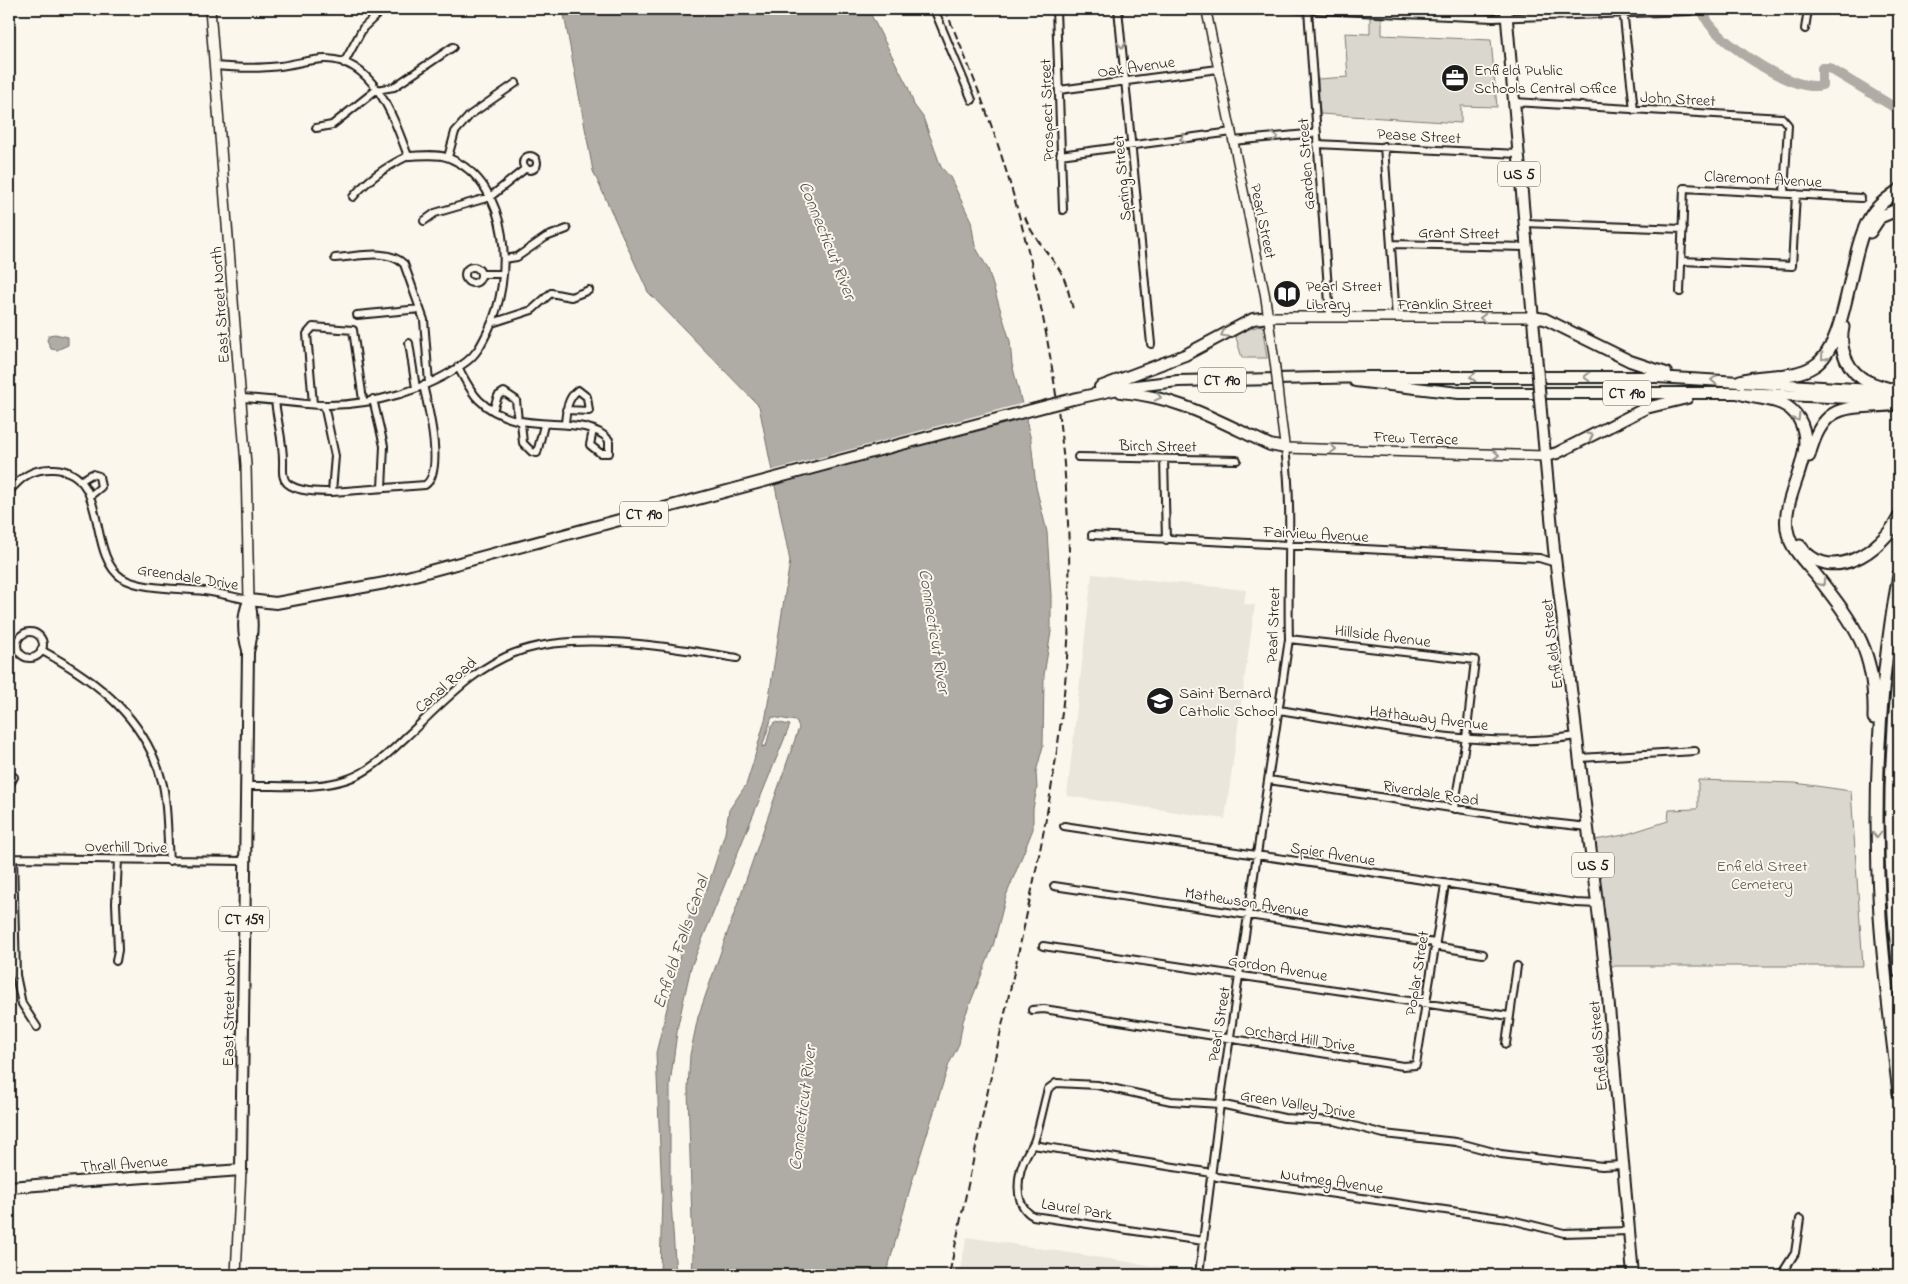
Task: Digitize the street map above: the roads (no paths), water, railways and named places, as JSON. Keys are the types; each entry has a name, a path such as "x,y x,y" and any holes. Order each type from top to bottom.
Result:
{"highway":[{"path":"1739,387 1800,372 1814,367 1823,359 1834,339 1868,222 1882,203 1899,190"},
{"path":"1899,209 1883,215 1871,229 1843,329 1842,342 1846,360 1857,375 1871,383 1899,392"},
{"path":"1739,387 1782,403 1794,412 1802,427 1804,448 1788,512 1788,533 1797,551 1852,622 1867,653 1873,683 1872,767 1878,786"},
{"path":"1899,402 1848,408 1834,414 1823,423 1812,444 1795,508 1793,525 1798,542 1808,554 1821,561 1839,563 1854,560 1875,548 1890,533 1899,517"},
{"path":"1899,575 1885,673 1878,786 1880,918 1899,1093"},
{"path":"1899,669 1894,738 1891,861 1899,972"},
{"path":"1894,738 1899,726"}],"main road":[{"name":"East Street North","path":"210,9 246,465 249,600 252,616 252,637 248,652 241,1170 236,1275"},
{"name":"Enfield Street","path":"1506,13 1532,317 1556,563 1598,904 1632,1275"},
{"name":"Franklin Street","path":"1269,317 1532,317"},
{"path":"1075,398 1091,390 1185,355 1253,319 1269,317"},
{"path":"1532,317 1545,319 1648,368 1688,378"},
{"name":"CT 190","path":"1334,378 1417,390 1459,393 1708,393 1739,387 1899,392"},
{"name":"CT 190","path":"249,600 276,604 292,599 385,584 1110,390 1195,380 1688,378 1739,387 1899,402"},
{"path":"1110,390 1150,395 1174,401 1270,445 1285,448"},
{"path":"1546,456 1557,453 1646,408 1708,393"},
{"name":"Frew Terrace","path":"1285,448 1546,456"},
{"name":"Thrall Avenue","path":"9,1187 241,1170"}],"street":[{"path":"344,63 364,28 383,9"},
{"path":"934,9 972,100"},
{"name":"Prospect Street","path":"1056,9 1063,210"},
{"name":"Spring Street","path":"1118,9 1151,344"},
{"path":"1206,9 1215,9"},
{"name":"Pearl Street","path":"1199,1274 1229,1040 1289,639 1290,502 1269,317 1206,9"},
{"path":"1294,9 1506,13 1690,11"},
{"path":"1805,28 1808,9"},
{"name":"Garden Street","path":"1308,10 1330,317"},
{"path":"1623,11 1634,110"},
{"path":"316,128 332,125 376,90 394,87 453,47"},
{"path":"215,66 242,69 328,59 344,63 365,74 389,110 408,156"},
{"name":"Oak Avenue","path":"1059,90 1218,69"},
{"path":"448,157 455,132 470,115 516,83"},
{"name":"John Street","path":"1513,102 1782,118 1788,125 1784,193"},
{"path":"1060,156 1132,146 1232,136 1317,133"},
{"name":"Pease Street","path":"1317,144 1518,154"},
{"path":"1384,146 1396,318"},
{"path":"241,398 324,405 373,399 426,384 458,367 477,351 492,323 498,304 504,259 499,219 490,197 474,175 448,157 408,156 392,164 362,186 353,197"},
{"path":"424,221 435,213 490,197 526,168"},
{"name":"Claremont Avenue","path":"1683,229 1684,188 1861,198"},
{"path":"1682,261 1792,266 1796,194"},
{"path":"1524,223 1683,229 1680,292"},
{"path":"504,259 517,257 546,237 567,229"},
{"name":"Grant Street","path":"1392,244 1526,247"},
{"path":"275,400 283,449 284,479 291,486 332,492 425,485 431,481 434,444 426,384 425,330 420,309 404,264 399,258 387,255 335,258"},
{"path":"481,274 502,274"},
{"path":"492,323 532,310 552,293 571,297 589,290"},
{"path":"356,315 420,309"},
{"path":"313,404 308,334 313,327 353,330 363,400"},
{"path":"409,343 416,388"},
{"path":"458,367 479,400 493,410 520,421 544,425 565,424 593,430"},
{"path":"493,410 498,396 504,392 516,400 523,443 532,452 538,453 541,447 544,425"},
{"path":"373,399 384,446 382,488"},
{"path":"324,405 335,456 332,492"},
{"path":"565,424 566,410"},
{"name":"Birch Street","path":"1078,457 1237,460"},
{"path":"1164,458 1166,540"},
{"name":"Greendale Drive","path":"9,492 18,481 30,472 58,469 72,474 80,481 90,496 104,548 112,567 121,577 141,584 210,592 249,600"},
{"path":"80,481 92,474 99,476 101,487 90,496"},
{"name":"Fairview Avenue","path":"1092,535 1539,558 1556,563"},
{"name":"Fairview Avenue","path":"1539,558 1555,550"},
{"path":"34,632 40,638 42,650 32,657 25,656 17,647 18,639 25,633 34,632"},
{"name":"Hillside Avenue","path":"1289,639 1474,660 1466,738"},
{"name":"Canal Road","path":"246,786 325,784 359,774 380,762 480,670 500,659 534,647 555,642 601,642 737,658"},
{"path":"42,650 90,678 111,696 144,739 159,770 163,786 169,861"},
{"name":"Hathaway Avenue","path":"1279,710 1466,738 1539,740 1577,736"},
{"path":"1454,809 1466,738"},
{"path":"1580,758 1695,752"},
{"path":"9,786 14,777"},
{"name":"Riverdale Road","path":"1269,780 1454,809 1588,827"},
{"name":"Spier Avenue","path":"1064,826 1444,885 1576,903 1598,904"},
{"path":"11,856 12,953 18,993 37,1027"},
{"name":"Overhill Drive","path":"11,856 118,860 245,861"},
{"path":"116,961 118,950 116,903 118,860"},
{"name":"Poplar Street","path":"1416,1065 1444,885"},
{"name":"Mathewson Avenue","path":"1054,886 1483,954"},
{"name":"Gordon Avenue","path":"1042,946 1509,1016"},
{"path":"1506,1044 1517,966"},
{"name":"Orchard Hill Drive","path":"1032,1010 1044,1009 1229,1040 1403,1066 1416,1065"},
{"name":"Green Valley Drive","path":"1056,1083 1097,1085 1172,1101 1220,1104 1284,1118 1335,1121 1397,1137 1456,1142 1501,1154 1602,1166 1623,1165"},
{"name":"Laurel Park","path":"1056,1083 1048,1089 1033,1145 1027,1152 1020,1179 1019,1201 1024,1211 1033,1216 1203,1241"},
{"name":"Nutmeg Avenue","path":"1033,1145 1211,1173 1217,1177 1507,1219 1564,1233 1629,1231"},
{"path":"1782,1275 1795,1253 1800,1219"}],"water":[{"name":"Connecticut River","path":"563,9 868,9 908,87 914,105 923,117 941,167 950,177 971,221 975,246 988,269 1010,341 1012,364 1031,440 1036,487 1047,532 1051,595 1051,632 1044,675 1043,746 1036,772 1037,788 1033,809 1033,829 1006,896 993,946 963,1021 959,1044 949,1064 911,1185 886,1275 692,1275 688,1089 690,1055 698,1017 799,728 796,721 772,717 762,747 766,746 771,727 775,722 790,725 691,967 678,1025 670,1084 670,1187 676,1275 660,1275 662,1194 656,1053 690,914 696,902 706,892 725,833 729,810 746,785 766,716 790,561 759,406 648,292 593,171"},
{"path":"55,334 68,337 68,345 57,350 51,349 47,340 49,335"}],"waterway":[{"path":"1702,9 1708,22 1732,46 1779,76 1810,86 1822,85 1822,68 1829,68 1899,110"}],"railway":[{"path":"945,9 995,136 1014,197 1044,322 1063,450 1068,514 1069,578 1068,642 1059,735 1052,781 1036,872 949,1275"},
{"path":"1025,217 1036,237 1062,274 1073,309"}],"place":[{"name":"Enfield Public Schools Central Office","path":"1455,78"},
{"name":"Pearl Street Library","path":"1287,294"},
{"name":"Saint Bernard Catholic School","path":"1160,701"}],"park label":[{"name":"Enfield Street Cemetery","path":"1762,874"}],"water label":[{"name":"Enfield Falls Canal","path":"680,942"}]}
